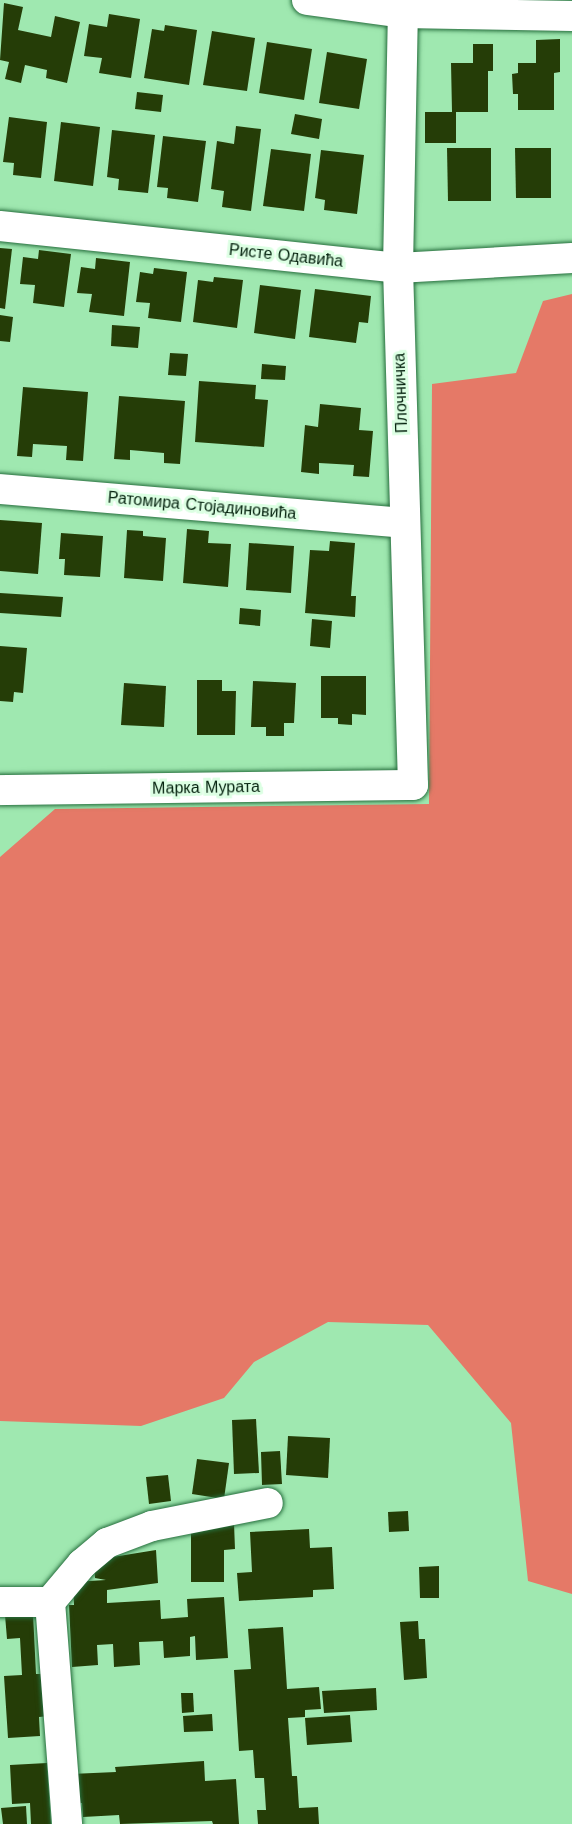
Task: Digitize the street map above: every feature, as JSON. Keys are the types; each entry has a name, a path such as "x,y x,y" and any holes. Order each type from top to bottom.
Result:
{"street":[{"path":"307,0 572,16"},
{"name":"Плочничка","path":"403,7 398,268 413,785"},
{"name":"Ристе Одавића","path":"0,226 398,268 572,258"},
{"name":"Ратомира Стојадиновића","path":"0,489 404,523"},
{"name":"Марка Мурата","path":"0,790 413,785"},
{"path":"67,1824 50,1602 82,1564 107,1543 152,1526 268,1503"},
{"path":"0,1602 50,1602"}],"shaded area":[{"path":"572,294 572,1594 528,1581 511,1423 428,1325 328,1322 254,1362 224,1398 141,1426 0,1421 0,857 55,809 429,804 432,384 516,373 543,301"}],"building":[{"path":"4,3 23,7 18,30 51,37 55,16 80,22 67,83 46,78 47,70 25,65 21,83 5,79 9,62 0,60"},
{"path":"109,14 140,19 131,78 99,73 102,58 84,56 89,24 107,27"},
{"path":"165,25 197,30 189,85 144,78 152,29 164,31"},
{"path":"212,31 255,38 247,91 203,85"},
{"path":"560,39 560,72 554,73 554,110 518,110 518,94 513,94 512,74 518,73 518,63 536,63 536,40"},
{"path":"267,42 312,49 304,100 259,93"},
{"path":"473,44 493,44 493,71 488,71 488,112 456,112 456,143 425,143 425,112 452,112 451,63 473,63"},
{"path":"327,52 367,59 359,109 319,103"},
{"path":"137,92 163,95 161,112 135,109"},
{"path":"295,114 322,119 319,139 291,134"},
{"path":"9,117 47,122 41,178 13,175 14,163 3,162"},
{"path":"61,122 100,127 93,186 54,181"},
{"path":"236,126 261,129 251,211 222,207 224,191 211,189 217,141 234,144"},
{"path":"112,130 155,135 148,193 118,190 119,179 107,177"},
{"path":"163,136 206,141 198,202 167,198 168,188 157,187"},
{"path":"447,148 491,148 491,201 448,201"},
{"path":"515,148 551,148 551,198 516,198"},
{"path":"271,149 311,154 304,211 263,206"},
{"path":"321,150 364,155 357,214 324,210 325,200 315,198"},
{"path":"0,248 12,249 5,309 0,308"},
{"path":"39,250 71,254 64,307 33,303 35,285 20,284 23,257 38,259"},
{"path":"96,258 130,262 124,316 89,312 92,294 77,293 81,267 95,269"},
{"path":"154,268 187,272 181,322 148,318 150,303 136,302 140,272 153,274"},
{"path":"214,277 243,280 237,328 193,322 198,280 213,282"},
{"path":"260,285 301,290 295,339 254,333"},
{"path":"315,289 371,296 368,323 359,322 356,343 309,337"},
{"path":"0,315 13,317 10,342 0,341"},
{"path":"112,325 140,327 138,348 111,346"},
{"path":"170,353 188,354 186,376 168,375"},
{"path":"262,364 286,366 285,380 261,379"},
{"path":"199,381 256,385 255,399 268,400 264,447 195,442"},
{"path":"23,387 88,392 83,461 66,460 67,446 33,444 32,457 17,456"},
{"path":"119,396 185,401 180,464 164,463 164,453 130,450 130,460 114,459"},
{"path":"320,404 361,408 359,430 373,431 369,477 353,476 354,465 319,463 319,474 301,472 305,425 318,427"},
{"path":"0,520 42,523 38,574 0,571"},
{"path":"187,529 209,531 208,543 231,544 228,587 183,583"},
{"path":"127,530 143,531 143,536 166,538 163,581 124,578"},
{"path":"61,533 103,536 100,577 64,575 65,559 59,559"},
{"path":"330,541 355,543 351,596 356,596 355,617 305,613 310,550 329,551"},
{"path":"249,543 294,546 291,593 246,590"},
{"path":"0,593 63,597 61,617 0,613"},
{"path":"240,608 261,610 260,626 239,624"},
{"path":"312,619 332,621 330,648 310,646"},
{"path":"0,646 27,648 23,693 14,692 13,702 0,701"},
{"path":"321,676 366,676 366,715 352,714 352,725 338,724 338,718 321,718"},
{"path":"197,680 222,680 222,691 236,691 235,735 197,735"},
{"path":"253,681 296,683 294,723 284,723 284,736 266,736 266,727 251,727"},
{"path":"124,683 166,686 164,727 121,725"},
{"path":"256,1419 259,1473 234,1474 232,1420"},
{"path":"288,1436 330,1438 328,1478 286,1475"},
{"path":"280,1451 282,1484 262,1485 261,1452"},
{"path":"197,1459 229,1463 224,1499 192,1494"},
{"path":"168,1475 171,1501 149,1504 146,1477"},
{"path":"408,1511 409,1531 389,1532 388,1512"},
{"path":"191,1523 234,1523 235,1549 224,1550 224,1582 191,1582"},
{"path":"309,1529 310,1548 332,1547 334,1589 313,1590 313,1597 239,1601 237,1573 252,1572 250,1532"},
{"path":"156,1550 158,1583 107,1590 107,1603 160,1600 161,1619 188,1617 187,1599 224,1597 228,1658 196,1660 195,1636 190,1637 190,1656 164,1658 163,1641 139,1642 140,1665 114,1667 113,1644 97,1645 98,1665 72,1667 69,1605 74,1605 73,1582 106,1580 95,1578 94,1560"},
{"path":"439,1566 439,1598 420,1598 419,1567"},
{"path":"33,1613 36,1674 46,1674 49,1716 39,1717 40,1736 8,1738 4,1676 22,1675 20,1638 7,1639 5,1615"},
{"path":"418,1621 419,1639 425,1639 427,1678 404,1680 400,1622"},
{"path":"283,1627 287,1689 319,1687 321,1709 305,1710 305,1717 288,1718 292,1776 297,1776 299,1808 318,1807 319,1824 258,1824 257,1810 266,1810 264,1778 255,1778 253,1750 239,1751 234,1670 251,1669 248,1629"},
{"path":"376,1688 377,1710 324,1713 322,1691"},
{"path":"181,1693 193,1693 194,1712 182,1713"},
{"path":"212,1714 213,1731 184,1732 183,1716"},
{"path":"350,1715 352,1742 307,1745 305,1718"},
{"path":"204,1761 205,1781 236,1779 239,1824 213,1824 212,1821 120,1824 119,1815 83,1817 82,1803 73,1803 71,1774 116,1772 115,1767"},
{"path":"47,1763 51,1824 31,1824 30,1803 12,1804 10,1765"},
{"path":"26,1806 27,1824 3,1824 1,1808"}]}
